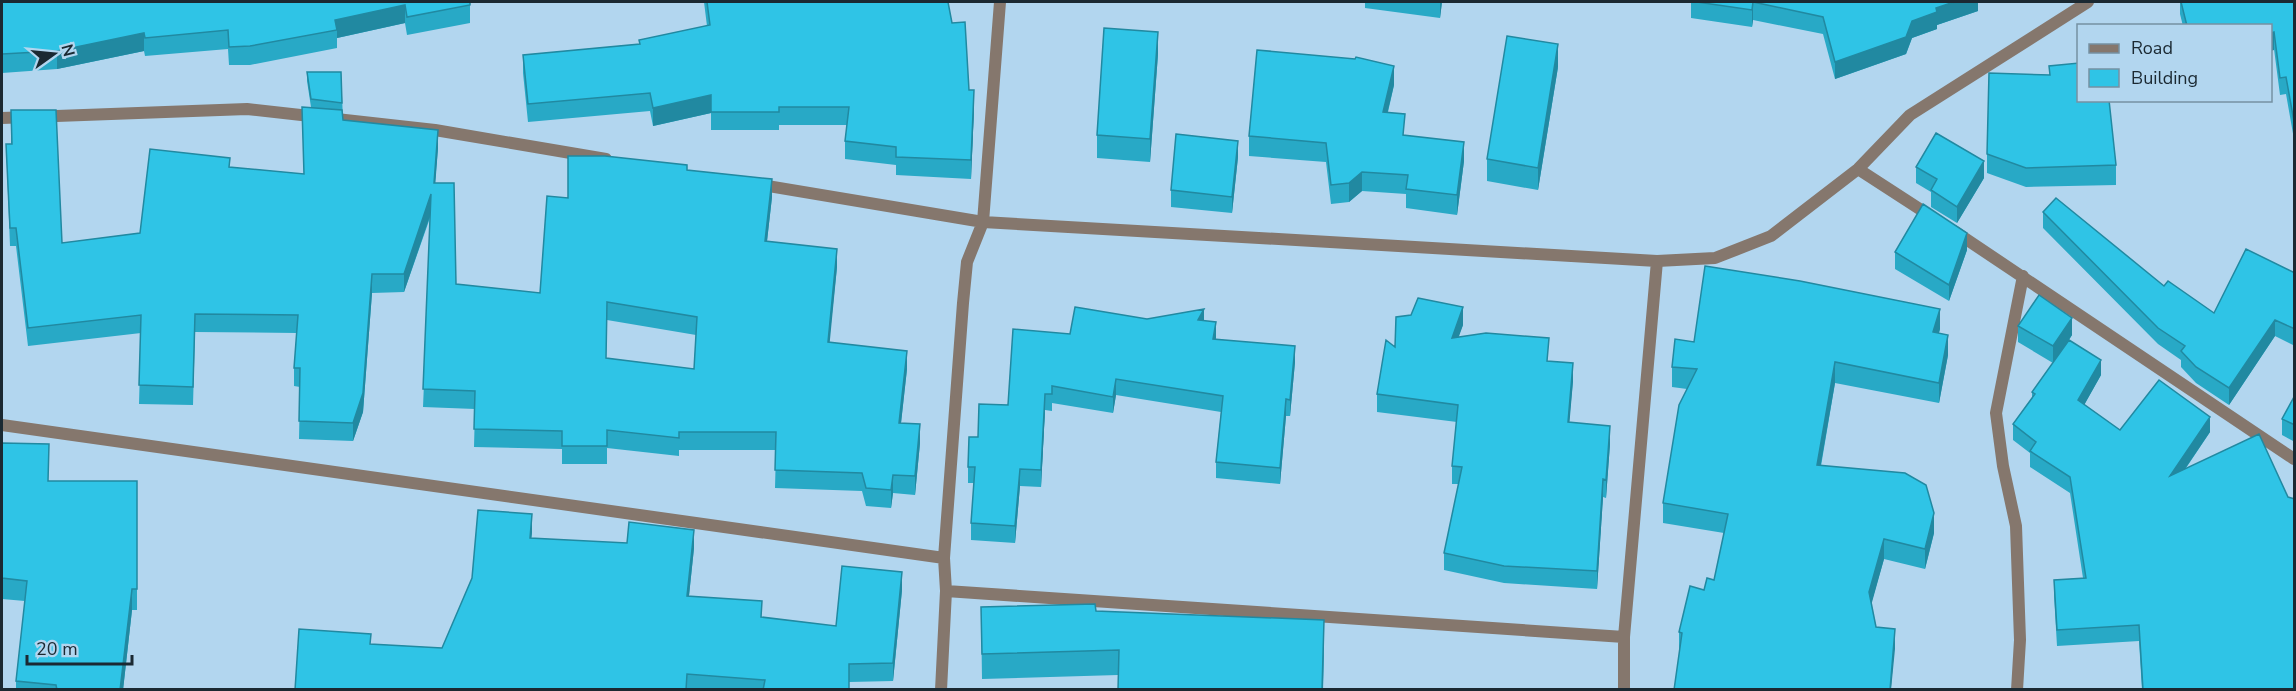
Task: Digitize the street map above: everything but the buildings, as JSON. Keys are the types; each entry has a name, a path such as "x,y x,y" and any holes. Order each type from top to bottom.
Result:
{"street":[{"path":"941,690 946,591 944,558 967,261 982,222 1000,2"},
{"path":"738,181 982,222 1657,261 1715,258 1771,236 1858,169 1910,114 2088,2"},
{"path":"2,118 247,109 435,130 622,161"},
{"path":"1858,169 2023,276 2295,459"},
{"path":"1624,690 1624,637 1657,261"},
{"path":"2017,690 2020,639 2016,526 2003,466 1996,413 2023,276"},
{"path":"2,425 944,558"},
{"path":"946,591 1624,637"}]}
